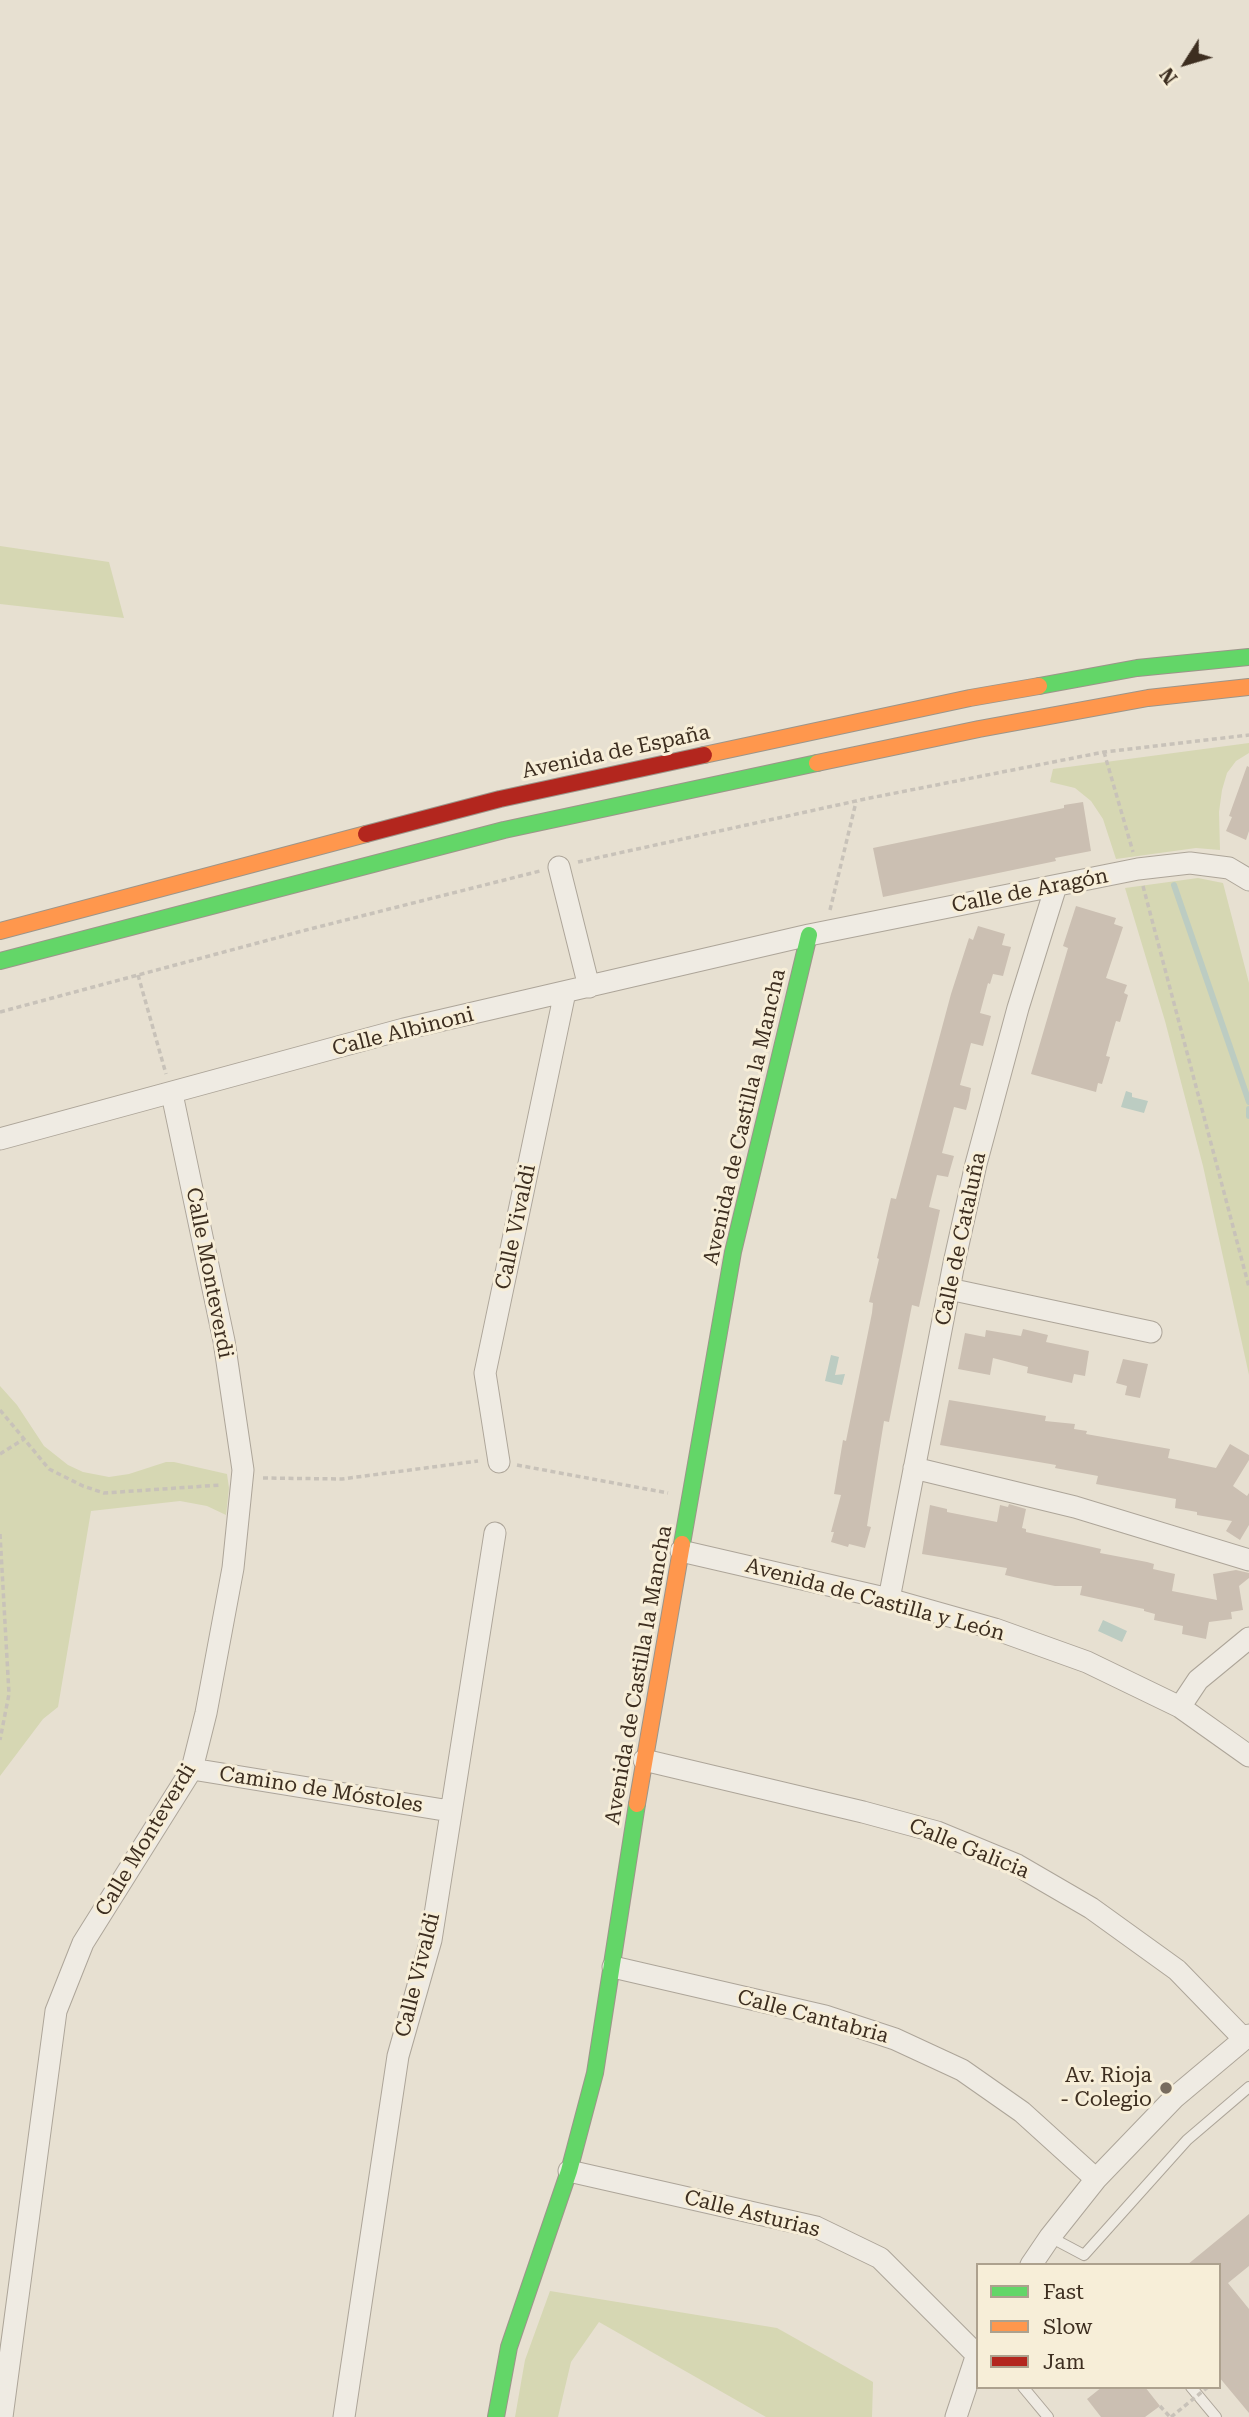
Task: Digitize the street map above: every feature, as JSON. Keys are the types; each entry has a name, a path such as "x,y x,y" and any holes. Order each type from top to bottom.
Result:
{"main road":[{"name":"Avenida de España","path":"0,931 513,796 970,698 1137,668 1249,657"},
{"path":"0,961 518,827 979,729 1148,698 1249,687"},
{"name":"Avenida de Castilla la Mancha","path":"496,2417 509,2347 569,2171 595,2073 644,1760 733,1252 817,934"}],"street":[{"name":"Calle de Aragón","path":"817,934 1138,869 1190,863 1229,868 1249,880"},
{"path":"559,867 589,986"},
{"name":"Calle de Cataluña","path":"889,1599 949,1289 979,1151 1018,1008 1056,886"},
{"name":"Calle Albinoni","path":"0,1139 404,1030 817,934"},
{"name":"Calle Vivaldi","path":"499,1462 485,1373 565,992"},
{"name":"Calle Monteverdi","path":"2,2417 56,2011 83,1943 192,1769 206,1713 233,1568 243,1470 224,1341 172,1094"},
{"path":"949,1289 1151,1332"},
{"path":"914,1468 1075,1507 1249,1560"},
{"name":"Calle Vivaldi","path":"344,2417 398,2056 431,1940 495,1533"},
{"name":"Avenida de Castilla y León","path":"681,1551 889,1599 995,1629 1074,1657 1180,1707 1249,1756"},
{"path":"1180,1707 1198,1680 1249,1638"},
{"name":"Calle Galicia","path":"644,1760 937,1832 1017,1865 1091,1908 1177,1970 1246,2036"},
{"name":"Camino de Móstoles","path":"192,1769 450,1811"},
{"name":"Calle Cantabria","path":"613,1967 825,2016 895,2039 962,2070 1022,2112 1096,2179"},
{"path":"1032,2263 1096,2179 1174,2098 1246,2036"},
{"name":"Calle Asturias","path":"569,2171 817,2227 880,2258 976,2352"},
{"path":"956,2417 976,2356"}],"lane":[{"path":"1050,2237 1088,2260 1186,2140 1249,2087"},
{"path":"1025,2389 1048,2417"},
{"path":"1193,2389 1216,2417"}],"path":[{"path":"0,1012 306,930 559,867 856,802 1104,752 1249,735"},
{"path":"1104,752 1138,869 1249,1287"},
{"path":"817,934 856,802"},
{"path":"138,975 172,1094"},
{"path":"0,1454 24,1439"},
{"path":"499,1462 691,1497"},
{"path":"0,1534 9,1694 0,1740"},
{"path":"1160,2406 1170,2417 1205,2389"}],"green space":[{"path":"0,546 109,562 124,618 0,604"},
{"path":"1249,743 1249,753 1236,761 1227,773 1222,790 1219,812 1220,850 1196,848 1116,859 1103,819 1091,801 1075,788 1050,782 1053,769"},
{"path":"1198,878 1223,883 1249,983 1249,1375 1203,1166 1165,1021 1125,888"},
{"path":"0,1386 17,1405 44,1446 68,1465 83,1472 109,1477 174,1462 227,1474 229,1488 226,1515 207,1506 180,1501 91,1511 58,1707 43,1719 0,1776"},
{"path":"550,2291 777,2328 873,2382 872,2417 766,2417 599,2322 571,2362 558,2417 515,2417 525,2360"}],"shaded area":[{"path":"1126,1091 1132,1093 1132,1097 1148,1101 1144,1113 1121,1107"},
{"path":"831,1355 839,1357 835,1375 845,1374 842,1385 825,1381"},
{"path":"1103,1620 1127,1631 1122,1642 1098,1631"}],"building":[{"path":"1247,766 1249,831 1246,840 1226,831"},
{"path":"1083,802 1091,851 1055,858 1056,861 883,897 873,848"},
{"path":"1076,906 1116,918 1114,924 1123,927 1106,978 1127,985 1124,993 1128,995 1120,1022 1116,1021 1106,1056 1110,1057 1102,1084 1098,1083 1096,1092 1031,1074 1068,948 1063,946"},
{"path":"978,926 1005,934 1002,945 1011,947 1003,976 993,974 990,984 988,983 980,1013 991,1016 983,1046 971,1043 960,1085 971,1088 969,1099 966,1110 954,1107 942,1153 954,1156 948,1177 937,1175 929,1207 940,1210 919,1307 912,1305 889,1422 884,1421 867,1526 871,1527 865,1548 849,1544 848,1547 831,1542 841,1495 834,1494 843,1440 846,1441 872,1313 873,1303 869,1302 879,1259 877,1258 891,1198 896,1199 951,994 969,938 973,940"},
{"path":"1023,1329 1048,1335 1046,1342 1089,1351 1085,1376 1074,1374 1072,1383 1027,1373 1028,1367 993,1358 990,1375 958,1369 965,1333 985,1337 986,1330 1021,1336"},
{"path":"1123,1359 1148,1364 1140,1398 1125,1395 1127,1386 1116,1383"},
{"path":"949,1400 1046,1416 1045,1421 1075,1424 1074,1429 1087,1431 1086,1434 1170,1449 1168,1458 1216,1468 1230,1444 1249,1455 1249,1460 1233,1486 1247,1496 1249,1493 1249,1525 1240,1540 1226,1531 1232,1521 1175,1508 1176,1499 1096,1484 1098,1476 1055,1468 1056,1465 940,1445"},
{"path":"1009,1504 1026,1509 1022,1528 1026,1529 1026,1532 1101,1549 1100,1553 1154,1564 1153,1569 1175,1574 1172,1591 1217,1600 1213,1574 1236,1570 1249,1573 1249,1578 1239,1586 1243,1610 1231,1612 1232,1619 1209,1622 1206,1639 1182,1634 1183,1626 1154,1620 1155,1614 1144,1609 1080,1595 1082,1586 1055,1586 1005,1575 1007,1568 922,1554 930,1505 947,1509 947,1512 997,1522 1000,1505 1008,1507"},
{"path":"1249,2214 1249,2266 1228,2283 1249,2309 1249,2413 1221,2379 1221,2263 1189,2263"},
{"path":"1100,2389 1147,2389 1160,2406 1145,2417 1101,2417 1087,2399"}],"waterway":[{"path":"1174,885 1249,1102"},
{"path":"1249,1109 1249,1116"}],"traffic: fast":[{"path":"1039,686 1137,668 1249,657"},
{"path":"0,961 504,830 817,763"},
{"path":"682,1544 733,1252 809,935"},
{"path":"496,2417 509,2347 569,2171 595,2073 637,1804"}],"traffic: slow":[{"path":"704,755 970,698 1039,686"},
{"path":"817,763 979,729 1148,698 1249,687"},
{"path":"0,931 366,834"},
{"path":"637,1804 682,1544"}],"traffic: jam":[{"path":"366,834 500,799 704,755"}],"place":[{"name":"Av. Rioja - Colegio","path":"1166,2088"}]}
